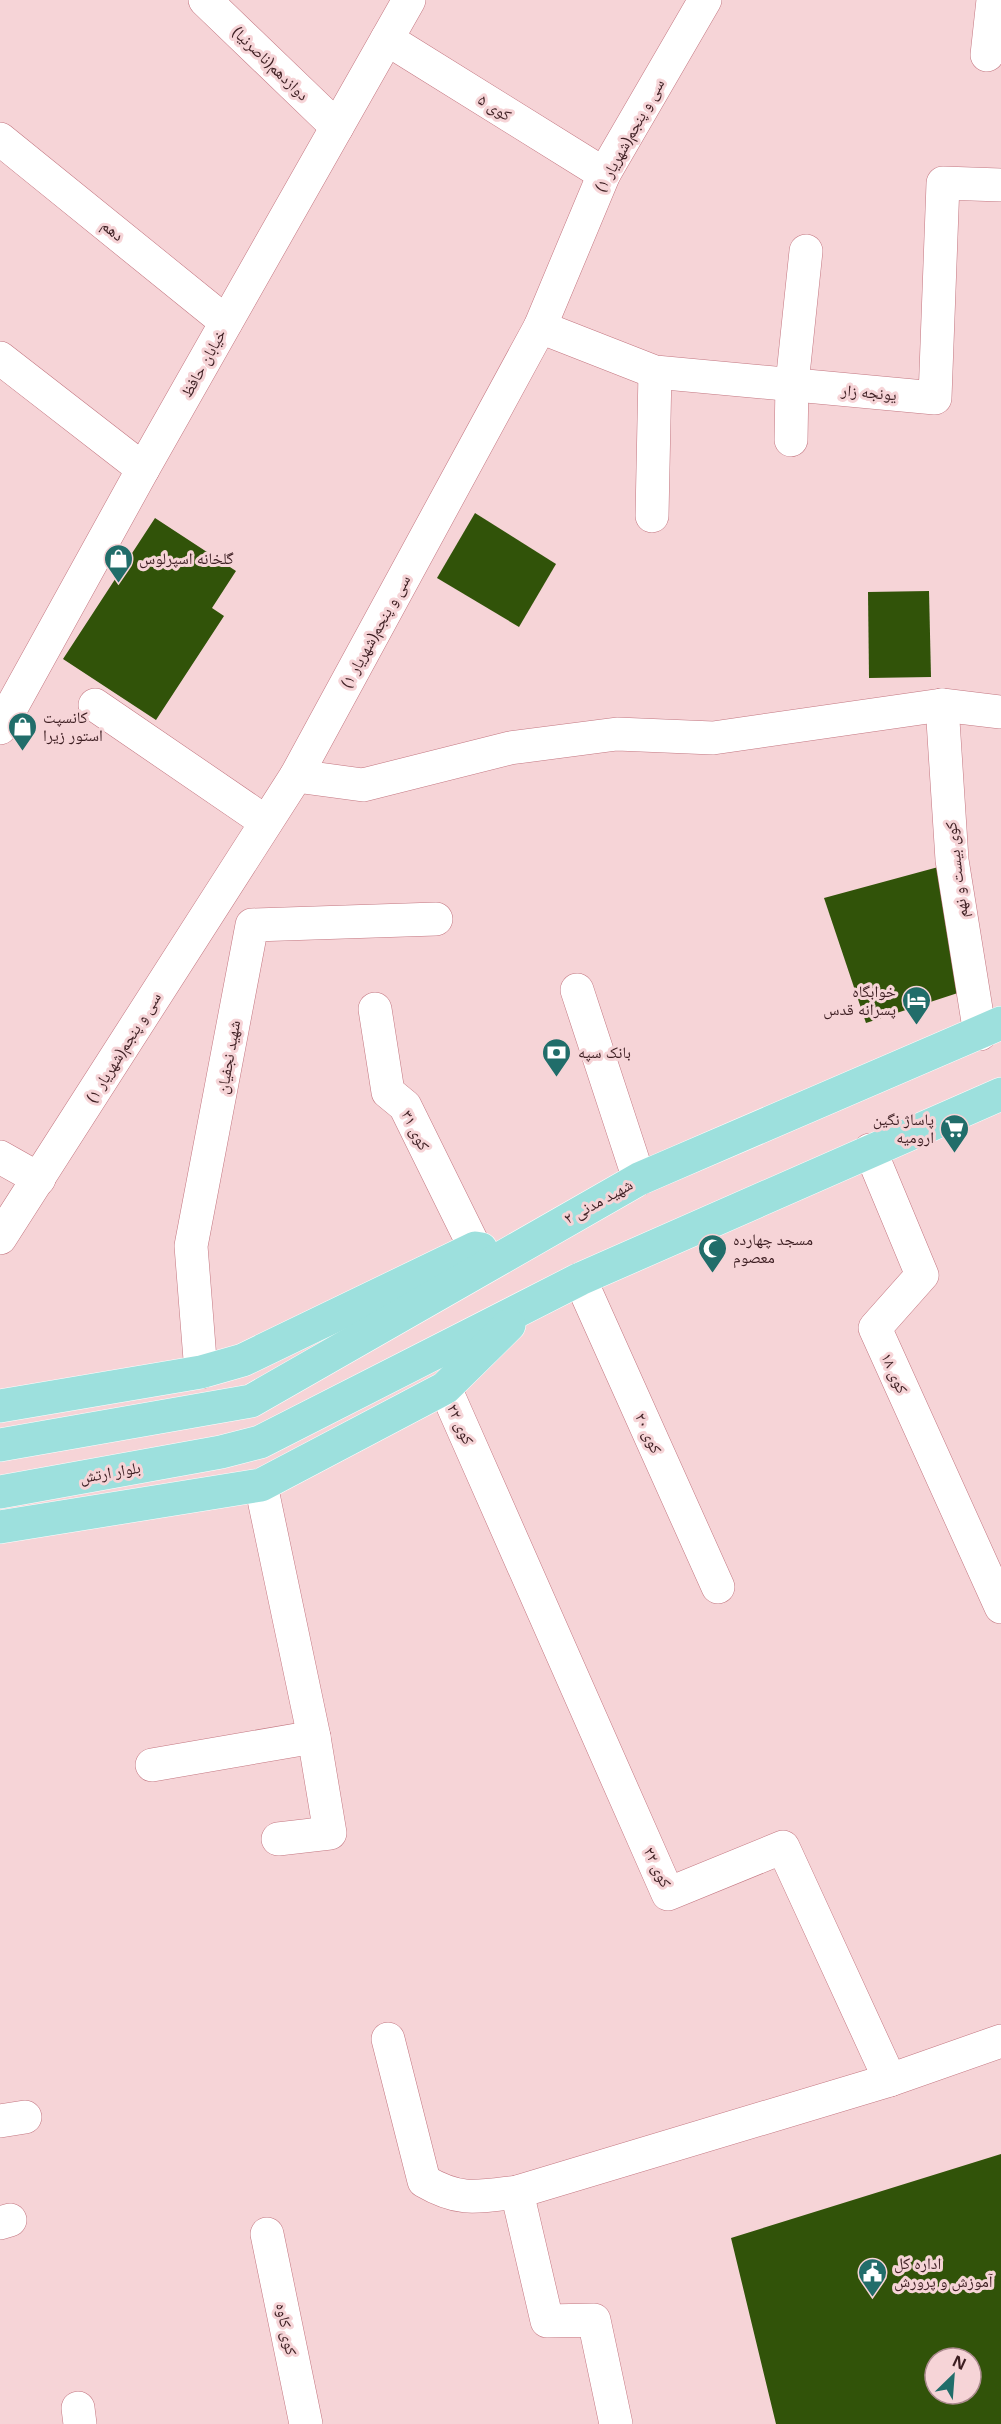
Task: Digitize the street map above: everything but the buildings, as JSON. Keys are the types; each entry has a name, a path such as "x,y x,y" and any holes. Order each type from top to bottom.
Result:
{"main road":[{"name":"شهید مدنی ۲","path":"0,1445 251,1401 639,1179 990,1028"},
{"path":"0,1527 261,1485 445,1388 534,1301 870,1150 1001,1094"},
{"path":"0,1406 201,1372 243,1360 475,1248 510,1251"},
{"name":"بلوار ارتش","path":"0,1492 260,1443 534,1301"}],"street":[{"name":"دوازدهم(ناصرنیا)","path":"205,0 337,127"},
{"name":"خیابان حافظ","path":"0,728 143,469 409,0"},
{"name":"سی و پنجم(شهریار ۱)","path":"0,1238 296,776 540,327 604,174 705,0"},
{"path":"987,55 993,0"},
{"name":"کوی ۵","path":"387,39 604,174"},
{"name":"دهم","path":"0,139 226,322"},
{"name":"یونجه زار","path":"540,327 655,372 935,398 943,183 1001,185"},
{"path":"791,440 792,384 806,251"},
{"path":"0,358 143,469"},
{"path":"652,516 655,372"},
{"path":"95,705 266,822"},
{"path":"296,776 363,785 510,747 617,734 713,738 942,705 1001,712"},
{"name":"کوی بیست و نهم","path":"942,705 952,860 990,1028"},
{"name":"شهید نجفیان","path":"201,1372 191,1246 252,925 436,919"},
{"path":"577,990 639,1179"},
{"name":"کوی ۳۱","path":"375,1009 388,1092 405,1106 475,1248"},
{"name":"کوی ۱۸","path":"870,1150 922,1275 875,1328 1001,1607"},
{"path":"0,1157 39,1179"},
{"name":"کوی ۲۰","path":"580,1279 718,1587"},
{"name":"کوی ۲۲","path":"445,1388 668,1894 783,1847 890,2080"},
{"path":"261,1485 314,1737 330,1833 278,1839"},
{"path":"152,1765 314,1737"},
{"path":"388,2039 424,2181 442,2192 465,2198 517,2192 890,2080 1001,2041"},
{"path":"517,2192 547,2321 594,2320 616,2424"},
{"name":"کوی کاوه","path":"267,2234 306,2424"}],"place":[{"name":"گلخانه اسپرلوس","path":"118,584"},
{"name":"کانسپت استور زیرا","path":"22,752"},
{"name":"خوابگاە پسرانە قدس","path":"917,1026"},
{"name":"بانک سپه","path":"557,1078"},
{"name":"پاساژ نگین ارومیه","path":"955,1154"},
{"name":"مسجد چهارده معصوم","path":"712,1274"},
{"name":"اداره کل آموزش و پرورش","path":"873,2298"}]}
